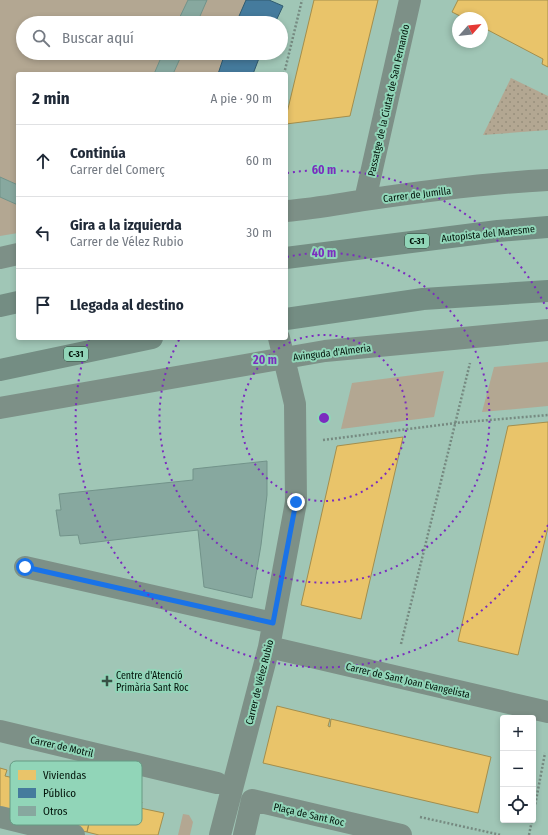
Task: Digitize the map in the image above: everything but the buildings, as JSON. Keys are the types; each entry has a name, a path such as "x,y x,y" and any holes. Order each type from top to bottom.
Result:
{"highway":[{"name":"Autopista del Maresme","path":"288,258 490,232 548,227"},
{"path":"288,319 423,299 548,291"},
{"path":"0,306 16,302"},
{"name":"C-31","path":"0,370 142,340"}],"street":[{"name":"Passatge de la Ciutat de San Fernando","path":"365,200 410,0"},
{"name":"Carrer de Jumilla","path":"288,211 305,210 365,200 548,180"},
{"path":"0,258 16,254"},
{"name":"Avinguda d'Almeria","path":"0,408 282,348 325,351 548,330"},
{"name":"Carrer de Vélez Rubio","path":"220,835 269,647 296,502 295,404 282,348"},
{"path":"25,567 273,623"},
{"name":"Carrer de Sant Joan Evangelista","path":"269,647 548,712"},
{"name":"Carrer de Motril","path":"0,731 125,761"},
{"name":"Carrer de Motril","path":"142,765 217,783"},
{"name":"Plaça de Sant Roc","path":"244,835 252,800 401,835"},
{"path":"0,817 10,819"},
{"path":"33,825 74,835"}],"path":[{"path":"288,58 302,0"},
{"path":"284,72 287,60"},
{"path":"401,644 470,363"},
{"path":"323,440 455,423 548,415"},
{"path":"536,800 545,753"},
{"path":"529,835 531,823"}],"shaded area":[{"path":"0,0 269,0 273,16 16,16 16,60 258,60 252,72 16,72 16,233 0,236"},
{"path":"511,78 548,96 548,130 483,135"},
{"path":"548,362 548,406 482,412 494,367"},
{"path":"444,371 434,417 341,429 352,383"},
{"path":"183,814 189,815 193,822 190,835 178,835"}],"place":[{"name":"Centre d'Atenció Primària Sant Roc","path":"107,681"}],"route":[{"path":"25,567 273,623 296,502"}]}
